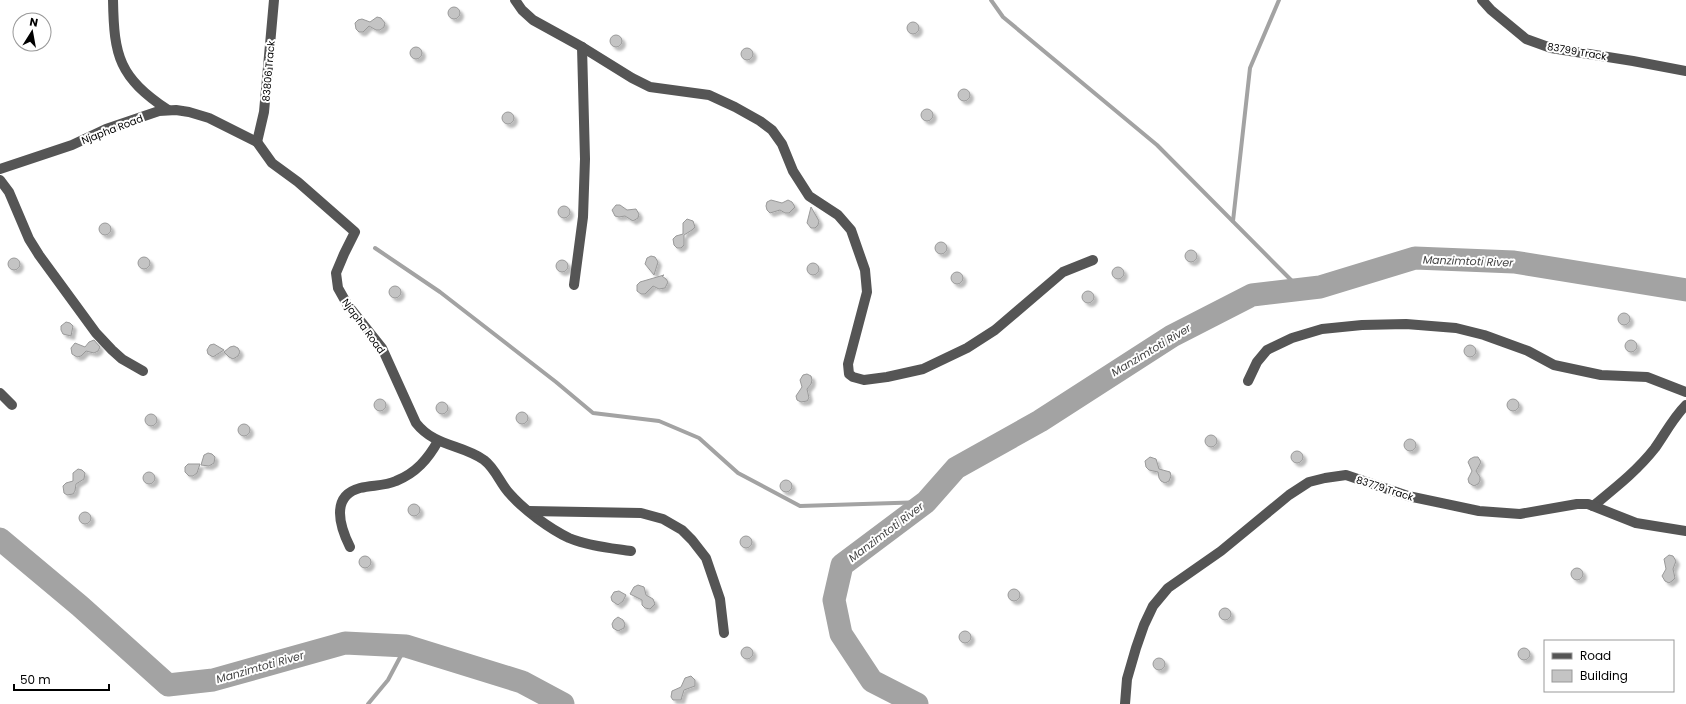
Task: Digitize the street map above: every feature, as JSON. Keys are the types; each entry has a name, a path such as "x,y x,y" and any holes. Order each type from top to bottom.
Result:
{"street":[{"path":"113,0 114,36 117,51 124,67 134,83 143,92 168,110"},
{"name":"83806 Track","path":"257,142 264,112 274,0"},
{"path":"515,0 522,10 533,20 582,47 632,78 650,87 709,95 735,107 760,121 772,130 782,144 793,171 806,192 819,204 838,215 851,230 865,270 867,292 848,364 849,374 853,377 864,380 887,377 923,369 967,348 995,330 1063,272 1093,260"},
{"name":"83799 Track","path":"1482,0 1491,10 1526,39 1551,48 1686,71"},
{"path":"574,285 583,217 584,106 582,47"},
{"name":"Njapha Road","path":"0,169 72,145 106,129 159,111 168,110 189,112 209,118 257,142 272,163 298,182 355,232 336,273 338,288 347,304 382,348 416,423 423,432 438,441 483,459 491,465 509,493 529,511 570,538 632,552"},
{"path":"0,180 9,192 29,239 39,255 96,333 122,359 143,371"},
{"path":"1248,381 1257,362 1267,350 1292,338 1322,329 1362,325 1406,324 1456,328 1484,335 1528,351 1554,365 1601,375 1648,377 1686,392"},
{"path":"0,393 12,405"},
{"path":"1593,506 1630,476 1655,448 1671,423 1686,405"},
{"path":"350,547 342,532 340,519 341,505 344,498 348,494 360,488 396,481 409,475 428,457 438,441"},
{"name":"83779 Track","path":"1125,704 1127,679 1134,654 1144,625 1153,606 1168,588 1221,551 1289,495 1309,482 1346,475 1408,496 1479,511 1520,514 1577,504 1593,506 1636,523 1686,530"},
{"path":"529,511 641,513 663,519 682,530 706,558 720,599 724,633"}],"building":[{"path":"452,7 456,7 460,13 456,19 452,19 448,15 448,11"},
{"path":"377,17 381,18 385,23 384,27 380,30 376,30 369,26 363,32 359,32 356,29 355,23 358,20 362,19 370,22"},
{"path":"911,22 915,22 919,28 915,34 911,34 907,30 907,26"},
{"path":"614,35 618,35 622,41 618,47 614,47 610,43 610,39"},
{"path":"414,47 418,47 422,53 418,59 414,59 410,55 410,51"},
{"path":"745,48 749,48 753,54 749,60 745,60 741,56 741,52"},
{"path":"962,89 966,89 970,95 966,101 962,101 958,97 958,93"},
{"path":"925,109 929,109 933,115 929,121 925,121 921,117 921,113"},
{"path":"506,112 510,112 514,118 510,124 506,124 502,120 502,116"},
{"path":"771,200 782,203 788,200 792,202 795,207 789,213 785,213 780,210 770,213 766,206 767,202"},
{"path":"616,205 620,205 627,210 636,209 639,214 638,218 633,221 625,216 615,216 612,210"},
{"path":"562,206 566,206 570,212 566,218 562,218 558,214 558,210"},
{"path":"811,207 819,221 815,228 811,228 807,223"},
{"path":"687,219 693,221 695,227 684,235 684,245 681,248 677,248 674,245 673,239 676,236 683,234 683,223"},
{"path":"103,223 107,223 111,229 107,235 103,235 99,231 99,227"},
{"path":"943,242 946,243 946,253 939,254 936,253 935,246 936,243"},
{"path":"1189,250 1193,250 1197,256 1193,262 1189,262 1185,258 1185,254"},
{"path":"651,256 655,257 658,262 654,275 645,264 647,258"},
{"path":"142,257 146,257 150,263 146,269 142,269 138,265 138,261"},
{"path":"12,258 16,258 20,264 16,270 12,270 8,266 8,262"},
{"path":"564,260 567,261 567,271 560,272 557,271 556,264 557,261"},
{"path":"811,263 815,263 819,269 815,275 811,275 807,271 807,267"},
{"path":"1116,267 1120,267 1124,273 1120,279 1116,279 1112,275 1112,271"},
{"path":"959,272 962,273 962,283 955,284 952,283 951,276 952,273"},
{"path":"664,275 662,276 668,282 665,288 659,289 653,286 645,294 641,294 637,291 637,285 640,282"},
{"path":"393,286 397,286 401,292 397,298 393,298 389,294 389,290"},
{"path":"1086,291 1090,291 1094,297 1090,303 1086,303 1082,299 1082,295"},
{"path":"1626,313 1629,314 1629,324 1622,325 1619,324 1618,317 1619,314"},
{"path":"66,322 73,326 71,336 63,334 61,330 61,326"},
{"path":"94,340 100,347 98,351 94,353 86,351 81,356 77,357 72,354 71,348 75,343 85,347 89,342"},
{"path":"1633,340 1636,341 1636,351 1629,352 1626,351 1625,344 1626,341"},
{"path":"214,344 224,350 213,357 208,354 207,350 210,345"},
{"path":"1468,345 1472,345 1476,351 1472,357 1468,357 1464,353 1464,349"},
{"path":"234,346 238,348 240,352 238,356 233,359 224,352 230,347"},
{"path":"807,374 811,376 812,380 807,389 809,398 807,401 801,402 797,400 796,396 802,387 800,380 803,375"},
{"path":"378,399 382,399 386,405 382,411 378,411 374,407 374,403"},
{"path":"1511,399 1515,399 1519,405 1515,411 1511,411 1507,407 1507,403"},
{"path":"444,402 447,403 447,413 440,414 437,413 436,406 437,403"},
{"path":"520,412 524,412 528,418 524,424 520,424 516,420 516,416"},
{"path":"153,414 156,415 156,425 149,426 146,425 145,418 146,415"},
{"path":"242,424 246,424 250,430 246,436 242,436 238,432 238,428"},
{"path":"1209,435 1213,435 1217,441 1213,447 1209,447 1205,443 1205,439"},
{"path":"1408,439 1412,439 1416,445 1412,451 1408,451 1404,447 1404,443"},
{"path":"1295,451 1299,451 1303,457 1299,463 1295,463 1291,459 1291,455"},
{"path":"208,453 215,457 214,463 209,466 201,465 204,455"},
{"path":"1150,457 1156,459 1159,469 1170,472 1171,476 1169,481 1165,483 1161,481 1158,472 1149,470 1146,467 1145,461"},
{"path":"1474,457 1478,457 1481,462 1476,471 1480,477 1480,481 1474,486 1469,483 1468,479 1472,471 1468,462"},
{"path":"188,464 200,464 197,473 193,476 189,476 185,472 185,467"},
{"path":"78,469 85,473 84,479 76,484 73,494 67,495 64,493 63,486 66,483 73,481 73,473"},
{"path":"147,472 151,472 155,478 151,484 147,484 143,480 143,476"},
{"path":"784,480 788,480 792,486 788,492 784,492 780,488 780,484"},
{"path":"412,504 416,504 420,510 416,516 412,516 408,512 408,508"},
{"path":"83,512 87,512 91,518 87,524 83,524 79,520 79,516"},
{"path":"744,536 748,536 752,542 748,548 744,548 740,544 740,540"},
{"path":"1669,555 1673,556 1676,561 1673,569 1675,578 1669,583 1665,581 1662,576 1666,569 1664,559"},
{"path":"363,556 367,556 371,562 367,568 363,568 359,564 359,560"},
{"path":"1575,568 1579,568 1583,574 1579,580 1575,580 1571,576 1571,572"},
{"path":"638,585 644,587 646,595 653,599 655,604 650,609 645,608 642,605 642,600 630,594 634,587"},
{"path":"1012,589 1016,589 1020,595 1016,601 1012,601 1008,597 1008,593"},
{"path":"619,591 626,595 623,601 618,605 612,601 611,597 614,592"},
{"path":"1223,608 1227,608 1231,614 1227,620 1223,620 1219,616 1219,612"},
{"path":"618,617 623,620 625,624 624,628 618,631 613,628 612,624"},
{"path":"963,631 967,631 971,637 967,643 963,643 959,639 959,635"},
{"path":"745,647 749,647 753,653 749,659 745,659 741,655 741,651"},
{"path":"1522,648 1526,648 1530,654 1526,660 1522,660 1518,656 1518,652"},
{"path":"1157,658 1161,658 1165,664 1161,670 1157,670 1153,666 1153,662"},
{"path":"691,676 695,680 695,686 684,690 681,700 673,700 671,697 672,691 681,687 685,678"}],"waterway":[{"path":"991,0 1003,17 1157,145 1300,289"},
{"path":"1233,221 1250,68 1279,0"},
{"path":"375,248 440,292 556,382 593,413 659,421 699,438 738,473 800,506 926,502"},
{"name":"Manzimtoti River","path":"917,704 872,681 841,634 834,600 842,565 926,502 956,468 1040,421 1172,336 1252,295 1320,287 1415,258 1514,262 1686,290"},
{"name":"Manzimtoti River","path":"0,539 80,606 168,685 213,680 345,643 406,646 522,682 563,704"},
{"path":"368,704 388,680 406,646"}]}
